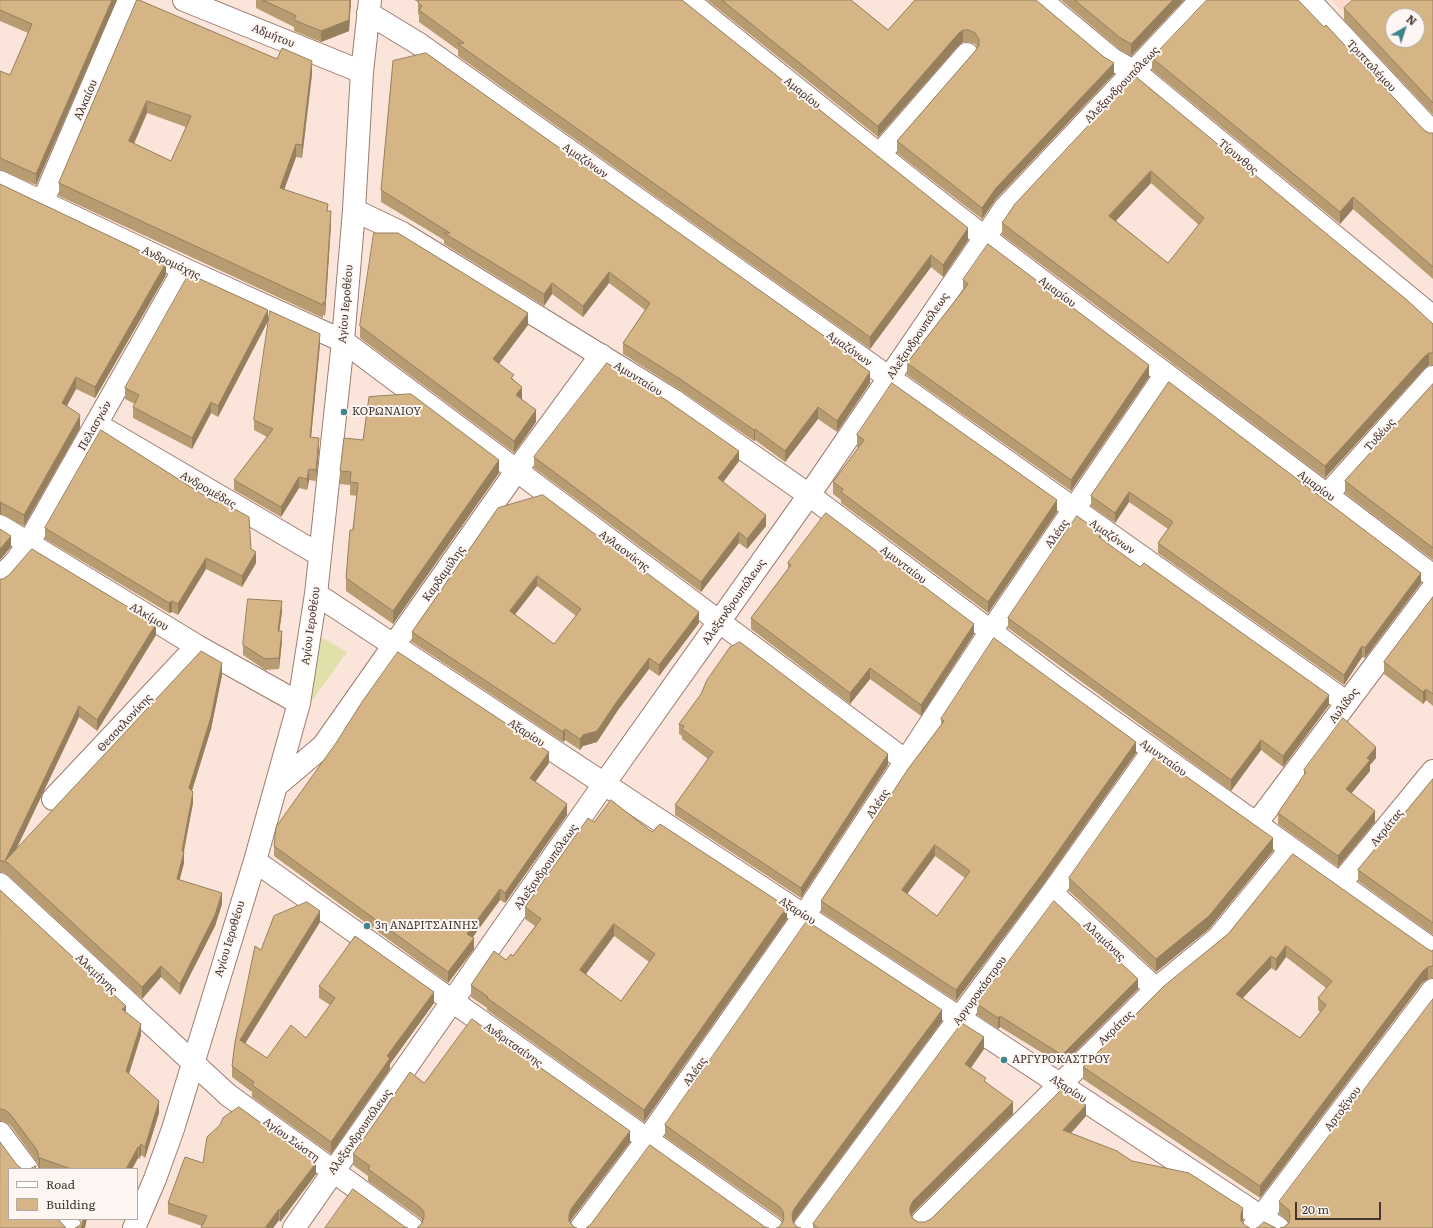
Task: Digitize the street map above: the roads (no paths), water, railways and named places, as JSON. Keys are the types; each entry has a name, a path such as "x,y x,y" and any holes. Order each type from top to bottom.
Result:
{"street":[{"name":"Αλκαίου","path":"43,201 129,0"},
{"name":"Αδμήτου","path":"184,0 362,72"},
{"name":"Αμαρίου","path":"687,0 879,155 985,237 1328,494 1433,576"},
{"name":"Τίρυνθος","path":"1041,0 1112,59 1135,72 1433,318"},
{"name":"Αλεξανδρουπόλεως","path":"294,1228 333,1170 890,378 1005,208 1135,72 1201,0"},
{"name":"Τριπτολέμου","path":"1309,0 1433,133"},
{"name":"Αγίου Ιεροθέου","path":"138,1219 155,1179 173,1129 277,785 300,703 316,594 343,340 354,210 362,72 369,6"},
{"name":"Αμαζόνων","path":"369,6 425,48 1346,702"},
{"path":"879,155 967,54"},
{"name":"Ανδρομάχης","path":"0,182 43,201 184,269 343,340"},
{"name":"Αμυνταίου","path":"354,210 402,233 673,400 809,494 1153,751 1433,950"},
{"name":"Πελασγών","path":"0,578 17,560 28,544 184,269"},
{"name":"Αγλαονίκης","path":"343,340 719,623 906,761"},
{"name":"Καρδαμύλης","path":"277,785 323,746 517,470 601,355"},
{"name":"Αλέας","path":"581,1228 647,1140 804,916 991,631 1166,374"},
{"name":"Τυδέως","path":"1328,494 1433,376"},
{"name":"Ανδρομέδας","path":"96,424 320,555"},
{"name":"Αλκίμου","path":"0,526 197,646 300,703"},
{"name":"Αυλίδος","path":"1256,824 1433,588"},
{"name":"Αξαρίου","path":"316,594 1059,1083 1265,1224"},
{"name":"Θεσσαλονίκης","path":"53,800 197,646"},
{"name":"Αργυροκάστρου","path":"804,1228 1052,893 1153,751"},
{"name":"Ακράτας","path":"1340,884 1433,771"},
{"name":"Ακράτας","path":"922,1222 1059,1083 1156,989 1218,938 1291,849"},
{"name":"Ανδριτσαίνης","path":"254,861 772,1228"},
{"name":"Αλκμήνης","path":"0,884 193,1063"},
{"name":"Αλαμάνας","path":"1052,893 1156,989"},
{"name":"Αρτοξίνου","path":"1265,1224 1433,990"},
{"name":"Αγίου Σώστη","path":"193,1063 228,1094 412,1228"},
{"path":"0,1133 26,1168"},
{"path":"65,1220 71,1228"}],"place":[{"name":"ΚΟΡΩΝΑΙΟΥ","path":"344,412"},
{"name":"3η ΑΝΔΡΙΤΣΑΙΝΗΣ","path":"367,926"},
{"name":"ΑΡΓΥΡΟΚΑΣΤΡΟΥ","path":"1004,1060"}]}
